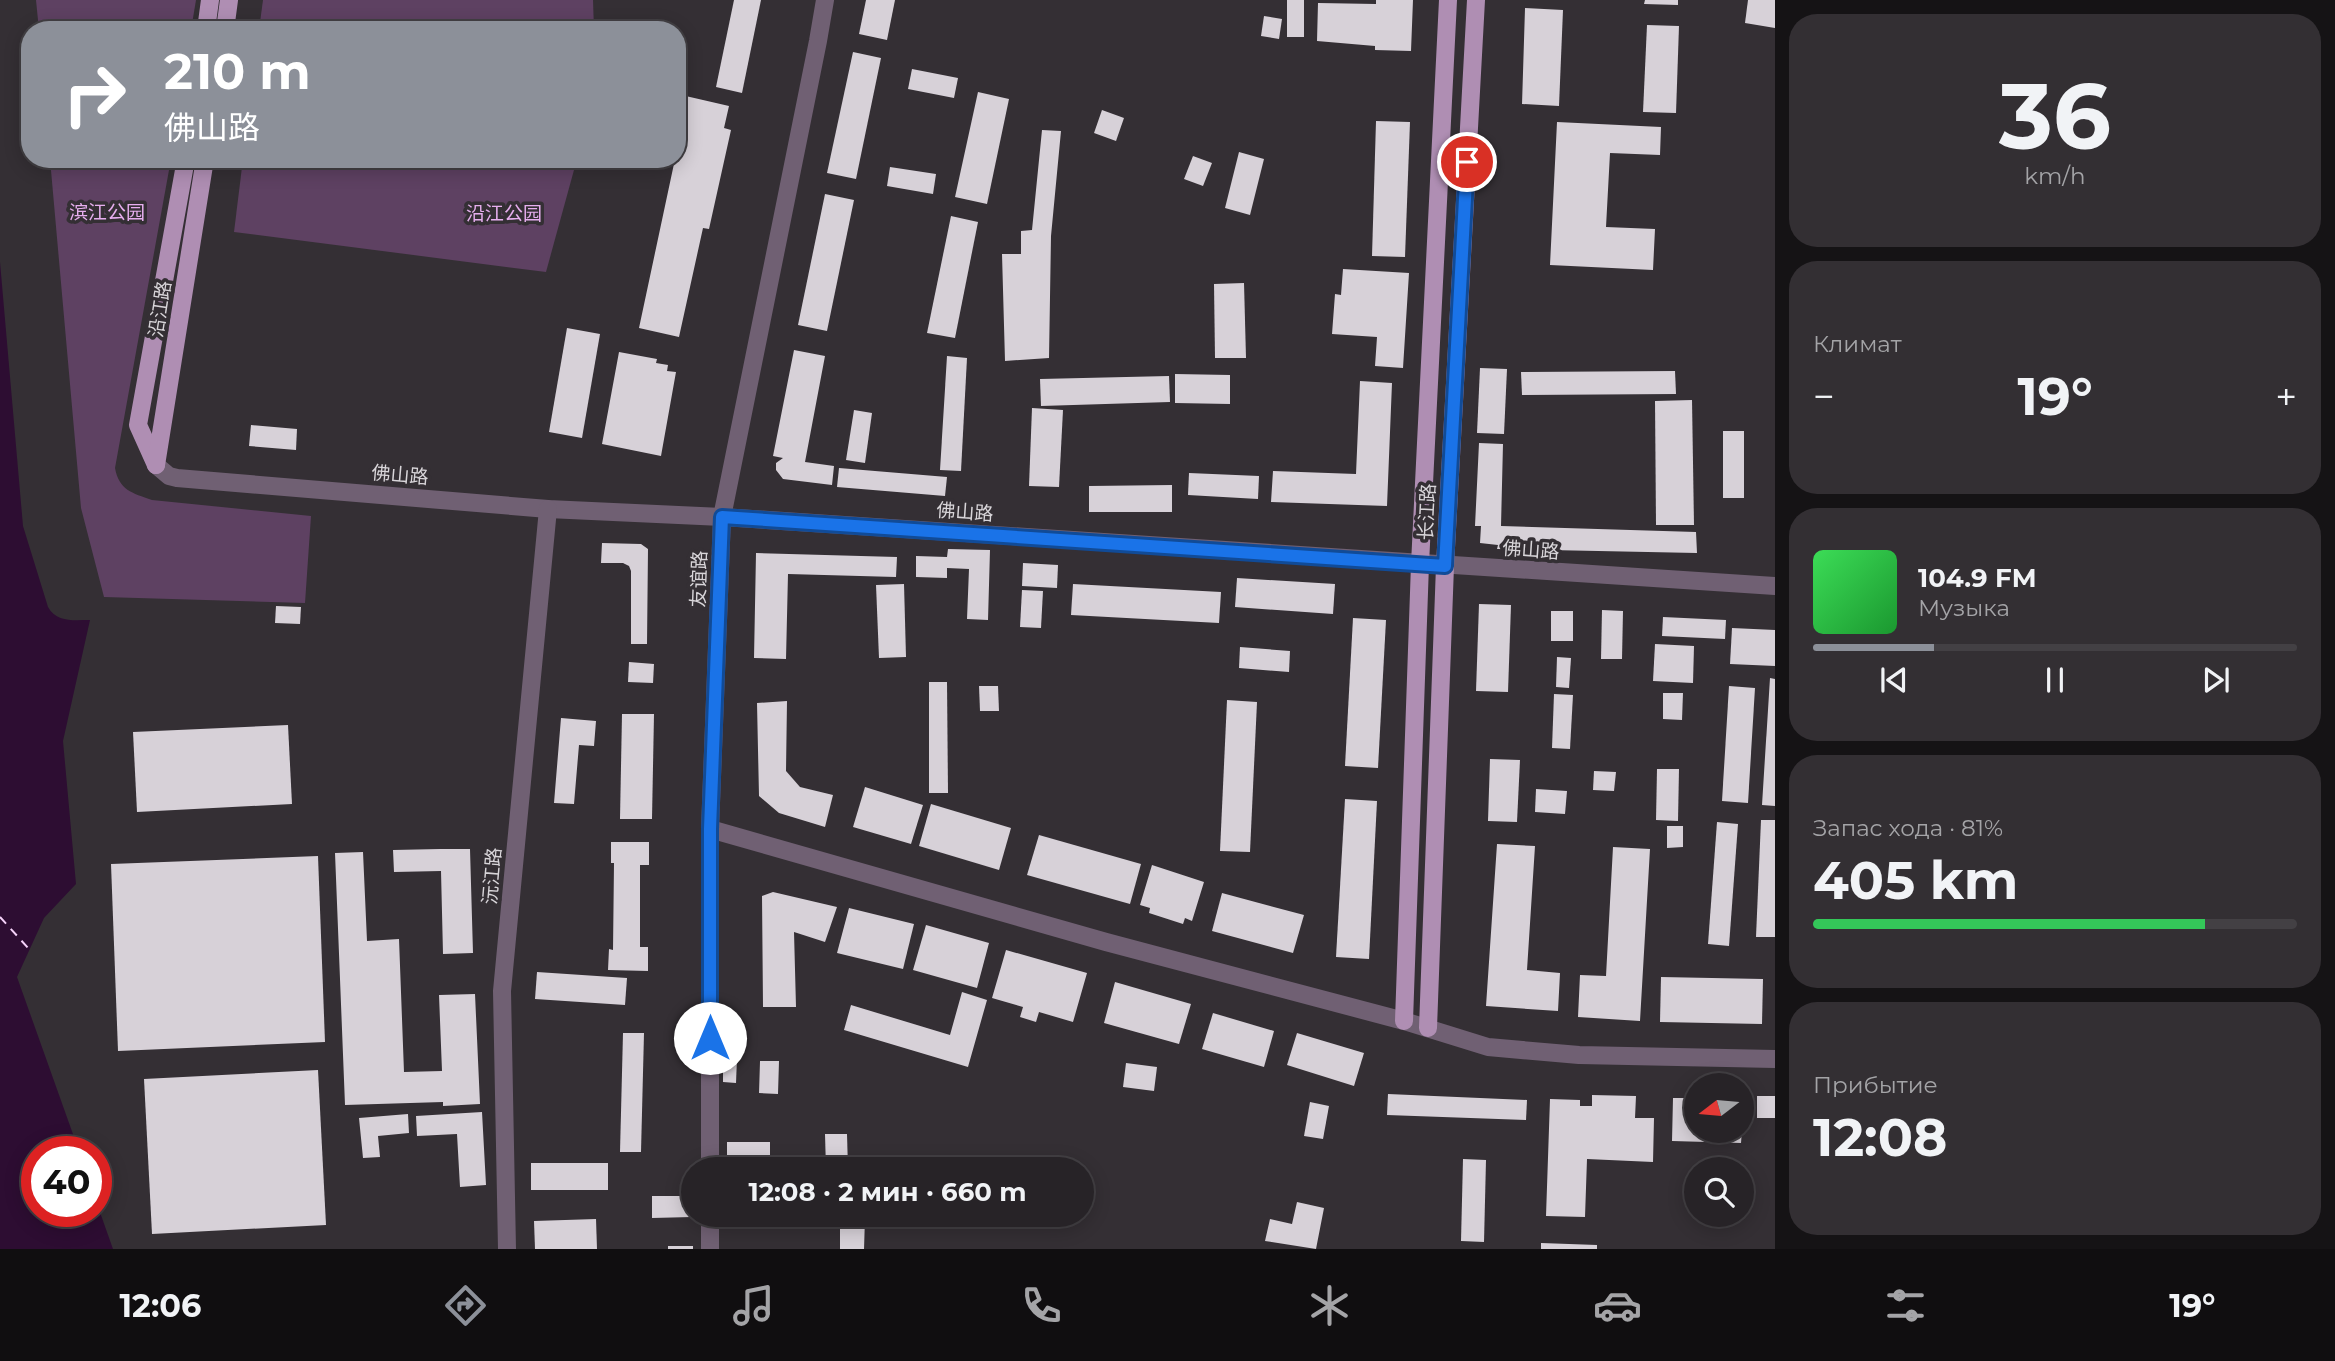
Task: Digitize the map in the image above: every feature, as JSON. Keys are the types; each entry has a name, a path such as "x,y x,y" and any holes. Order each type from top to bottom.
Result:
{"main road":[{"path":"207,21 210,0"},
{"path":"226,21 229,0"},
{"name":"长江路","path":"1404,1021 1420,564 1448,0"},
{"name":"长江路","path":"1428,1027 1445,566 1476,0"},
{"path":"156,465 138,425 184,168"},
{"name":"沿江路","path":"156,465 204,168"}],"street":[{"name":"友谊路","path":"710,1157 710,829 722,517 825,0"},
{"name":"佛山路","path":"156,465 169,476 177,478 548,509 722,517 1775,586"},
{"name":"沅江路","path":"507,1249 502,991 548,509"},
{"path":"710,829 1106,942 1428,1027 1488,1047 1579,1055 1775,1059"},
{"path":"710,1227 710,1249"}],"green space":[{"path":"36,0 196,0 192,21 38,21"},
{"path":"263,0 593,0 594,21 260,21"},
{"name":"滨江公园","path":"51,168 169,168 115,468 117,475 128,490 152,500 311,516 305,603 104,597 81,508"},
{"name":"沿江公园","path":"242,168 575,168 546,272 234,232"}],"shaded area":[{"path":"0,262 23,526 48,607 61,618 90,620 63,741 76,884 44,918 17,977 74,1136 21,1136 21,1227 105,1227 113,1249 0,1249"}],"building":[{"path":"734,0 761,0 742,93 716,87"},
{"path":"866,0 895,0 887,40 859,34"},
{"path":"1287,0 1304,0 1304,37 1287,37"},
{"path":"1376,0 1413,0 1411,51 1375,50 1375,46 1317,41 1318,3 1376,4"},
{"path":"1645,0 1678,0 1678,5 1644,4"},
{"path":"1748,0 1775,0 1775,28 1745,23"},
{"path":"1525,8 1563,10 1559,106 1522,104"},
{"path":"1264,16 1282,19 1279,39 1261,36"},
{"path":"1647,25 1679,26 1676,113 1643,112"},
{"path":"853,52 881,58 856,179 827,173"},
{"path":"912,69 958,78 954,98 908,89"},
{"path":"978,92 1009,99 987,204 955,197"},
{"path":"686,96 729,106 724,128 731,130 709,229 703,228 679,337 639,328 673,168 686,168"},
{"path":"1102,110 1124,118 1116,141 1094,133"},
{"path":"1376,121 1410,122 1405,257 1372,256"},
{"path":"1557,122 1661,127 1660,155 1610,153 1606,227 1655,229 1653,270 1550,265"},
{"path":"1042,130 1061,131 1051,236 1049,358 1005,361 1002,254 1021,254 1021,231 1032,230"},
{"path":"1239,152 1264,159 1250,215 1225,208"},
{"path":"1193,156 1212,163 1203,186 1184,179"},
{"path":"890,167 936,174 933,194 887,186"},
{"path":"825,194 854,200 827,331 798,325"},
{"path":"951,216 978,222 955,338 927,333"},
{"path":"1343,269 1409,273 1403,368 1375,366 1377,337 1332,334 1335,294 1341,295"},
{"path":"1244,283 1246,358 1215,358 1214,284"},
{"path":"567,328 600,334 582,438 549,432"},
{"path":"794,350 825,356 805,462 834,466 832,485 783,479 776,470 776,463 783,458 773,456"},
{"path":"619,352 657,359 656,363 668,365 667,371 676,372 661,456 602,444"},
{"path":"947,356 967,358 961,471 940,470"},
{"path":"1480,368 1507,369 1504,434 1477,433"},
{"path":"1675,371 1676,394 1522,395 1521,372"},
{"path":"1175,374 1230,375 1230,404 1175,403"},
{"path":"1169,376 1170,402 1041,406 1040,379"},
{"path":"1360,381 1392,383 1387,506 1271,502 1273,471 1356,474"},
{"path":"1692,400 1694,525 1656,525 1655,401"},
{"path":"1032,408 1063,410 1059,487 1029,486"},
{"path":"854,410 872,413 865,463 846,460"},
{"path":"251,425 297,429 296,450 249,446"},
{"path":"1723,431 1744,431 1744,498 1723,498"},
{"path":"1479,443 1503,444 1501,526 1696,532 1697,553 1497,549 1498,545 1480,543 1481,526 1475,526"},
{"path":"839,468 947,477 945,496 837,487"},
{"path":"1189,473 1259,476 1258,499 1188,495"},
{"path":"1172,485 1172,512 1089,512 1089,486"},
{"path":"602,543 641,544 648,549 647,644 631,644 629,566 623,563 601,563"},
{"path":"948,549 990,550 988,620 967,619 969,569 947,568 947,578 916,577 916,556 947,557"},
{"path":"756,553 897,557 896,577 788,574 786,659 754,658"},
{"path":"1023,563 1058,565 1057,588 1022,586"},
{"path":"1237,578 1335,584 1333,614 1235,607"},
{"path":"904,584 906,657 879,658 876,585"},
{"path":"1073,584 1221,592 1219,623 1071,615"},
{"path":"1022,590 1043,591 1041,628 1020,627"},
{"path":"1479,604 1511,605 1508,692 1476,691"},
{"path":"276,606 301,607 300,624 275,623"},
{"path":"1602,610 1623,611 1622,659 1601,659"},
{"path":"1551,611 1573,611 1573,641 1551,641"},
{"path":"1663,617 1726,620 1725,639 1662,636"},
{"path":"1353,618 1386,620 1378,768 1345,766"},
{"path":"1732,628 1775,630 1775,666 1730,664"},
{"path":"1655,644 1694,646 1693,683 1653,681"},
{"path":"1240,647 1290,651 1289,672 1239,668"},
{"path":"1557,657 1571,658 1569,688 1556,687"},
{"path":"629,662 654,664 653,683 628,682"},
{"path":"1770,678 1775,679 1775,806 1762,805"},
{"path":"929,682 947,682 948,793 929,793"},
{"path":"979,686 998,686 999,711 980,711"},
{"path":"1729,686 1755,688 1748,803 1722,801"},
{"path":"1663,693 1683,693 1682,720 1663,719"},
{"path":"1554,694 1573,695 1570,749 1552,748"},
{"path":"1227,700 1257,702 1250,852 1220,851"},
{"path":"787,701 786,771 800,787 833,795 825,827 779,813 759,796 757,703"},
{"path":"622,714 654,714 652,819 620,819"},
{"path":"561,718 596,721 594,746 579,745 574,804 554,803"},
{"path":"288,725 292,804 137,812 133,732"},
{"path":"1490,759 1520,760 1517,822 1488,821"},
{"path":"1657,769 1679,769 1678,821 1656,820"},
{"path":"1594,771 1616,772 1614,791 1593,790"},
{"path":"865,787 923,805 911,844 853,827"},
{"path":"1536,789 1567,791 1565,814 1535,812"},
{"path":"1345,799 1377,801 1369,959 1336,957"},
{"path":"931,804 1011,828 999,870 919,846"},
{"path":"1761,820 1775,820 1775,937 1756,937"},
{"path":"1717,822 1738,824 1729,946 1708,944"},
{"path":"1667,826 1683,826 1683,847 1667,848"},
{"path":"1039,835 1141,864 1130,904 1027,875"},
{"path":"611,842 649,842 649,865 640,865 640,947 648,947 648,971 608,970 609,949 613,950 614,863 611,863"},
{"path":"1497,844 1535,846 1527,970 1560,973 1558,1011 1486,1006"},
{"path":"1613,847 1650,849 1640,1021 1578,1017 1580,975 1606,976"},
{"path":"470,849 473,953 443,954 441,871 394,872 393,850"},
{"path":"363,852 367,941 399,939 404,1072 442,1071 439,995 475,994 480,1104 443,1106 443,1102 345,1105 335,853"},
{"path":"318,856 325,1042 118,1051 111,864"},
{"path":"1152,865 1204,882 1192,921 1185,918 1183,924 1149,913 1150,908 1140,905"},
{"path":"773,892 837,907 825,942 794,932 796,1007 763,1007 762,896"},
{"path":"1222,893 1304,915 1293,953 1212,931"},
{"path":"849,908 914,924 903,969 837,953"},
{"path":"926,925 989,943 977,988 913,970"},
{"path":"1006,950 1087,973 1073,1022 1039,1012 1036,1022 1020,1017 1023,1007 992,998"},
{"path":"537,972 627,978 625,1005 535,999"},
{"path":"1661,977 1763,979 1762,1024 1660,1022"},
{"path":"1115,982 1191,1004 1179,1044 1104,1023"},
{"path":"962,992 987,1000 968,1067 844,1030 851,1005 950,1035"},
{"path":"1213,1013 1274,1031 1264,1067 1202,1049"},
{"path":"623,1033 644,1033 641,1152 620,1152"},
{"path":"1297,1033 1364,1053 1354,1086 1287,1065"},
{"path":"723,1058 737,1058 736,1083 723,1082"},
{"path":"760,1061 779,1061 778,1094 759,1093"},
{"path":"1126,1063 1157,1067 1154,1091 1123,1087"},
{"path":"318,1070 326,1225 152,1234 144,1079"},
{"path":"1388,1094 1527,1100 1526,1120 1387,1115"},
{"path":"1592,1095 1636,1096 1635,1118 1654,1118 1653,1162 1587,1159 1585,1217 1546,1216 1550,1099 1580,1100 1580,1106 1592,1106"},
{"path":"1757,1096 1775,1096 1775,1118 1757,1118"},
{"path":"1673,1098 1684,1098 1684,1141 1672,1141"},
{"path":"1310,1102 1329,1106 1323,1139 1304,1136"},
{"path":"482,1112 486,1185 460,1187 457,1134 417,1136 416,1116"},
{"path":"408,1114 409,1133 378,1136 380,1157 363,1158 359,1118"},
{"path":"825,1134 847,1134 848,1157 826,1157"},
{"path":"727,1142 770,1142 770,1157 727,1157"},
{"path":"1463,1159 1486,1160 1484,1242 1461,1241"},
{"path":"531,1163 608,1163 608,1190 531,1190"},
{"path":"652,1196 681,1196 681,1217 652,1218"},
{"path":"1297,1202 1324,1208 1316,1249 1265,1241 1270,1219 1292,1224"},
{"path":"596,1219 597,1249 535,1249 534,1221"},
{"path":"840,1227 865,1227 864,1249 840,1249"},
{"path":"1541,1243 1597,1245 1597,1249 1541,1249"},
{"path":"668,1246 693,1246 693,1249 668,1249"}],"ferry route":[{"path":"0,917 29,949"}],"route":[{"path":"710,1038 710,829 722,517 1445,566 1467,162"}]}
